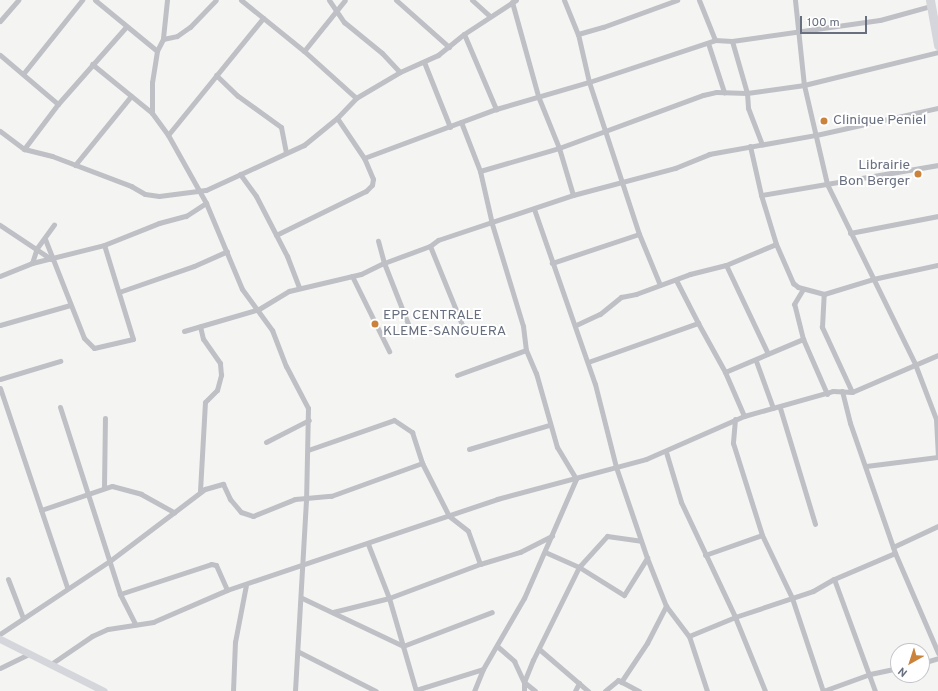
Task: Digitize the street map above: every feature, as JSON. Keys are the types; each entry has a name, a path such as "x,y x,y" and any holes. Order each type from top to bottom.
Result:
{"highway":[{"path":"930,3 938,45"}],"street":[{"path":"0,21 18,0"},
{"path":"23,74 82,0"},
{"path":"95,0 157,51"},
{"path":"152,113 152,82 157,51 163,39 167,0"},
{"path":"163,39 176,36 190,27 216,0"},
{"path":"241,0 304,51 356,98"},
{"path":"329,0 348,26 382,52 400,72"},
{"path":"304,51 345,0"},
{"path":"396,0 449,47"},
{"path":"472,0 490,16"},
{"path":"564,0 578,34 589,82 639,234 660,285"},
{"path":"578,34 603,27 677,0"},
{"path":"699,0 715,40"},
{"path":"795,0 804,85 827,184 872,279 915,364 936,419 938,457 866,466"},
{"path":"0,131 24,149 75,165 150,195 206,190 304,145 337,118 356,98 400,72 424,62 449,47 464,34 514,1 538,96 559,148 573,195"},
{"path":"364,158 496,109 589,82 715,40 732,41 880,20 930,3"},
{"path":"168,135 264,18"},
{"path":"24,149 58,104 126,27"},
{"path":"464,34 496,109"},
{"path":"732,41 747,93 748,108 762,144"},
{"path":"708,43 724,92"},
{"path":"480,171 559,148 703,95 724,92 747,93 804,85 938,52"},
{"path":"0,55 58,104"},
{"path":"424,62 450,127"},
{"path":"92,64 152,113 168,135 206,203 242,289 259,309 272,330 286,366 308,408 309,420 302,565 300,652 295,691"},
{"path":"216,75 238,96 280,127 284,132 286,152"},
{"path":"75,165 130,96"},
{"path":"184,331 259,309 268,301 299,288 352,276 430,246 438,240 492,224 573,195 675,168 709,154 816,135 938,108"},
{"path":"276,235 366,191 373,179 364,158 337,118"},
{"path":"461,122 480,171 492,224 523,326 526,350 545,403 549,425 560,454 576,479"},
{"path":"750,146 761,195 776,244 793,283 803,289 824,294 872,279 938,265"},
{"path":"761,195 938,165"},
{"path":"240,174 276,235 299,288"},
{"path":"0,276 32,263 53,259 104,245 159,223 186,216 206,203"},
{"path":"534,209 588,362 604,412 616,467 647,558 666,606 689,636 705,690"},
{"path":"850,233 938,216"},
{"path":"0,225 53,259"},
{"path":"32,263 38,248 54,225"},
{"path":"552,263 639,234"},
{"path":"45,239 84,338 94,348 100,349 133,339 104,245"},
{"path":"378,241 384,263 412,334"},
{"path":"576,325 600,314 621,297 636,294 660,285 726,265 776,244"},
{"path":"430,246 465,332"},
{"path":"119,292 194,266 227,251"},
{"path":"726,265 768,354"},
{"path":"352,276 389,351"},
{"path":"676,280 725,372 744,416"},
{"path":"803,289 794,304 803,339 827,394"},
{"path":"824,294 822,327 852,392"},
{"path":"0,325 70,305"},
{"path":"588,362 698,323"},
{"path":"200,326 203,339 220,363 221,375 217,390 205,402 200,491"},
{"path":"725,372 756,361 768,354 803,339"},
{"path":"457,375 526,350"},
{"path":"51,664 92,636 108,629 154,622 227,590 368,544 497,499 576,479 666,452 735,418 773,408 780,408 827,394 842,391 852,392 938,355"},
{"path":"0,379 60,361"},
{"path":"756,361 773,408"},
{"path":"0,388 67,587"},
{"path":"842,391 850,423 895,553 938,653"},
{"path":"60,407 120,594 135,624"},
{"path":"780,408 815,524"},
{"path":"104,487 105,418"},
{"path":"735,418 733,443 762,535 792,598 823,691 870,674 890,670"},
{"path":"266,442 309,420"},
{"path":"308,450 394,420 412,432 422,463 449,516 468,530 480,564"},
{"path":"469,449 549,425"},
{"path":"666,452 681,502 735,617 765,691"},
{"path":"0,634 67,587 110,560 200,491 224,484 230,499 241,512 252,516 295,499 306,500 332,496 422,463"},
{"path":"474,691 483,669 524,598 576,479"},
{"path":"41,510 104,487 112,486 141,494 174,512"},
{"path":"893,546 938,526"},
{"path":"705,555 762,535"},
{"path":"333,612 389,598 480,564 520,552 552,536"},
{"path":"524,691 524,682 579,567 607,536 641,541"},
{"path":"368,544 389,598 416,691 483,669"},
{"path":"545,552 579,567 624,595 647,558"},
{"path":"689,636 735,617 813,591 834,579 895,553"},
{"path":"120,594 211,564 216,566 227,590"},
{"path":"8,579 23,618"},
{"path":"834,579 875,691"},
{"path":"233,691 235,642 246,585"},
{"path":"302,598 403,646 492,612"},
{"path":"621,682 647,643 666,606"},
{"path":"0,639 104,691"},
{"path":"497,646 514,661 524,682 535,691"},
{"path":"539,649 588,691"},
{"path":"300,652 376,691"},
{"path":"0,668 30,654"},
{"path":"605,691 618,680 639,691"},
{"path":"575,691 579,683"}],"place":[{"name":"Clinique Peniel","path":"824,121"},
{"name":"Librairie Bon Berger","path":"918,174"},
{"name":"EPP CENTRALE KLEME-SANGUERA","path":"375,324"}]}
